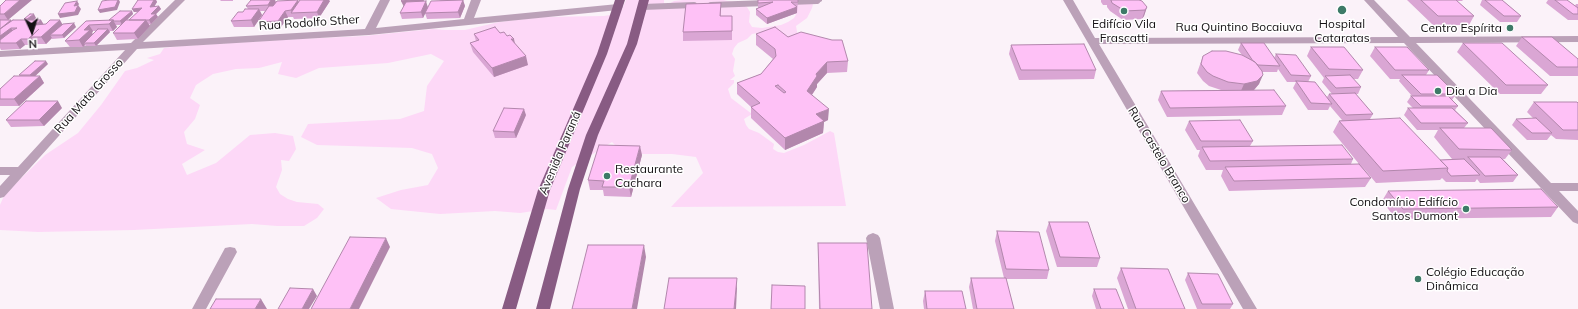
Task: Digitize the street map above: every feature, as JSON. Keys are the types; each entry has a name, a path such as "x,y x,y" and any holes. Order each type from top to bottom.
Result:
{"main road":[{"name":"Avenida Paraná","path":"509,309 544,190 602,54 619,4"},
{"name":"Avenida Paraná","path":"543,309 576,182 592,134 632,44 643,4"}],"street":[{"name":"Rua Mato Grosso","path":"0,194 133,46 180,0"},
{"path":"369,32 385,0"},
{"path":"468,23 476,0"},
{"name":"Rua Castelo Branco","path":"1068,0 1250,309"},
{"path":"1369,0 1578,219"},
{"name":"Rua Rodolfo Sther","path":"0,54 369,32 468,23 619,4"},
{"name":"Rua Quintino Bocaiuva","path":"1092,41 1578,39"},
{"path":"0,171 21,171"},
{"path":"1548,187 1578,187"},
{"path":"873,238 887,309"},
{"path":"199,309 230,252"}],"lane":[{"path":"786,2 817,1"},
{"path":"706,5 770,3"},
{"path":"643,4 698,5"}],"shaded area":[{"path":"626,0 664,0 664,4 667,5 674,1 684,0 723,0 738,3 747,7 750,12 749,22 752,27 762,28 781,25 788,22 794,18 797,13 797,3 814,0 807,18 796,26 798,37 790,40 763,32 752,34 747,39 738,43 732,54 735,59 733,71 735,76 730,80 734,80 734,83 728,89 731,98 752,114 744,119 749,129 759,133 774,144 773,149 778,152 784,153 804,145 830,131 834,133 846,206 671,207 703,173 696,157 672,154 624,154 612,142 572,167 556,210 547,209 520,213 495,211 440,214 391,209 376,198 401,190 428,185 438,168 432,154 412,148 317,145 301,137 308,124 400,119 424,111 427,86 444,61 431,54 388,63 319,68 296,78 278,74 282,62 259,68 236,69 213,74 196,85 190,98 200,105 195,119 184,132 187,144 205,150 182,164 187,175 216,163 250,135 275,133 293,136 296,149 289,161 281,160 282,170 276,187 280,194 288,199 297,202 318,204 324,209 317,218 304,226 252,224 134,230 38,232 0,230 0,205 9,190 45,155 78,133 101,105 125,71 137,68 154,60 147,58 160,54 164,48 277,40 364,36 433,29 465,30 499,22 542,17 604,16 616,14 622,9"}],"building":[{"path":"6,0 20,0 4,14 0,14 0,6"},
{"path":"118,0 115,7 98,10 102,1"},
{"path":"138,0 154,0 150,7 159,6 151,14 156,14 149,20 129,20 142,8 132,9"},
{"path":"251,0 271,0 268,5 246,6"},
{"path":"298,0 291,10 285,11 278,21 258,22 269,6 273,6 277,1"},
{"path":"300,0 324,0 317,12 291,13"},
{"path":"463,0 458,12 425,13 431,1"},
{"path":"758,0 798,0 798,2 791,2 797,7 767,18 756,9 773,2 758,3"},
{"path":"1111,0 1139,0 1142,1 1147,7 1145,10 1125,11 1112,3"},
{"path":"1421,0 1456,0 1474,16 1438,16"},
{"path":"1485,0 1502,0 1521,16 1504,16"},
{"path":"1555,0 1567,0 1578,8 1578,14 1573,14"},
{"path":"77,1 74,6 78,5 75,12 58,14 65,3"},
{"path":"426,1 421,12 400,13 406,2"},
{"path":"721,3 720,16 732,16 732,31 683,32 686,4"},
{"path":"245,9 259,9 251,20 231,21 238,12 243,12"},
{"path":"120,11 132,11 120,21 109,20"},
{"path":"30,14 34,14 27,19 24,19"},
{"path":"0,20 11,20 0,29"},
{"path":"13,20 41,20 35,25 46,24 50,20 60,20 41,37 31,37 39,29 28,39 21,39 16,43 0,43 0,40 17,28 11,28 0,36 0,29"},
{"path":"113,20 109,24 89,25 84,30 90,30 79,40 65,41 86,21"},
{"path":"126,20 146,20 134,33 113,33"},
{"path":"74,23 62,35 50,35 63,24"},
{"path":"495,27 500,33 504,32 507,36 510,35 514,39 511,39 526,56 492,68 470,43 479,40 474,34"},
{"path":"775,27 788,37 801,32 832,40 842,40 848,61 827,62 816,74 817,76 807,91 829,109 816,114 824,121 785,138 751,107 760,103 737,83 761,74 776,56 775,49 756,34","holes":["778,85 786,92 784,93 775,86"]},
{"path":"98,29 108,29 94,43 84,43"},
{"path":"1522,37 1552,37 1578,59 1578,67 1557,67"},
{"path":"1241,43 1264,43 1280,66 1258,65 1253,61"},
{"path":"1463,43 1502,43 1548,85 1506,85"},
{"path":"1084,44 1096,70 1021,70 1011,45"},
{"path":"1311,47 1344,47 1363,70 1329,69"},
{"path":"1375,47 1407,47 1429,70 1395,70"},
{"path":"1212,51 1226,51 1242,55 1255,62 1262,71 1263,75 1257,81 1244,84 1228,82 1213,76 1207,72 1201,64 1203,56"},
{"path":"1276,54 1296,55 1311,76 1291,75"},
{"path":"35,61 46,61 30,75 19,75"},
{"path":"1350,75 1361,87 1336,88 1325,76"},
{"path":"1402,75 1437,75 1456,94 1421,94"},
{"path":"14,76 40,76 14,99 0,99 0,89"},
{"path":"1296,81 1315,82 1332,104 1311,103"},
{"path":"1274,90 1286,106 1170,108 1161,91"},
{"path":"1355,93 1373,114 1346,115 1329,94"},
{"path":"1411,96 1448,96 1458,106 1421,106"},
{"path":"26,101 58,101 39,120 6,120"},
{"path":"1534,102 1577,102 1578,130 1563,130"},
{"path":"504,108 524,109 514,132 493,131"},
{"path":"1408,108 1452,108 1468,123 1421,123"},
{"path":"1400,118 1448,168 1383,171 1339,121"},
{"path":"1536,118 1552,133 1532,133 1516,119"},
{"path":"1240,120 1253,141 1201,141 1189,121"},
{"path":"1440,128 1491,128 1512,150 1459,149"},
{"path":"599,145 640,146 629,187 602,187 604,181 588,180"},
{"path":"1342,145 1353,159 1210,161 1202,147"},
{"path":"1468,157 1500,157 1518,175 1485,176"},
{"path":"1464,159 1480,175 1451,176 1447,171 1448,168 1440,160"},
{"path":"1359,164 1371,178 1234,181 1225,167"},
{"path":"1541,189 1558,207 1403,209 1388,191"},
{"path":"1049,222 1088,222 1100,258 1060,257"},
{"path":"997,231 1039,232 1049,270 1006,269"},
{"path":"350,237 386,238 350,309 311,309"},
{"path":"818,243 867,243 872,309 820,309"},
{"path":"588,245 644,245 632,309 572,309"},
{"path":"1121,268 1168,269 1185,309 1136,309"},
{"path":"1188,273 1218,274 1233,304 1202,304"},
{"path":"669,278 737,278 734,309 664,309"},
{"path":"971,278 1006,278 1014,309 977,309"},
{"path":"772,285 805,286 805,309 771,309"},
{"path":"290,288 313,289 302,309 278,309"},
{"path":"1094,289 1116,289 1124,309 1101,309"},
{"path":"925,291 962,291 966,309 927,309"},
{"path":"216,299 261,299 255,309 210,309"}],"place":[{"name":"Hospital Cataratas","path":"1342,10"},
{"name":"Edifício Vila Frascatti","path":"1124,11"},
{"name":"Centro Espírita","path":"1510,28"},
{"name":"Dia a Dia","path":"1438,91"},
{"name":"Restaurante Cachara","path":"607,176"},
{"name":"Condomínio Edifício Santos Dumont","path":"1466,209"},
{"name":"Colégio Educação Dinâmica","path":"1418,279"}]}
